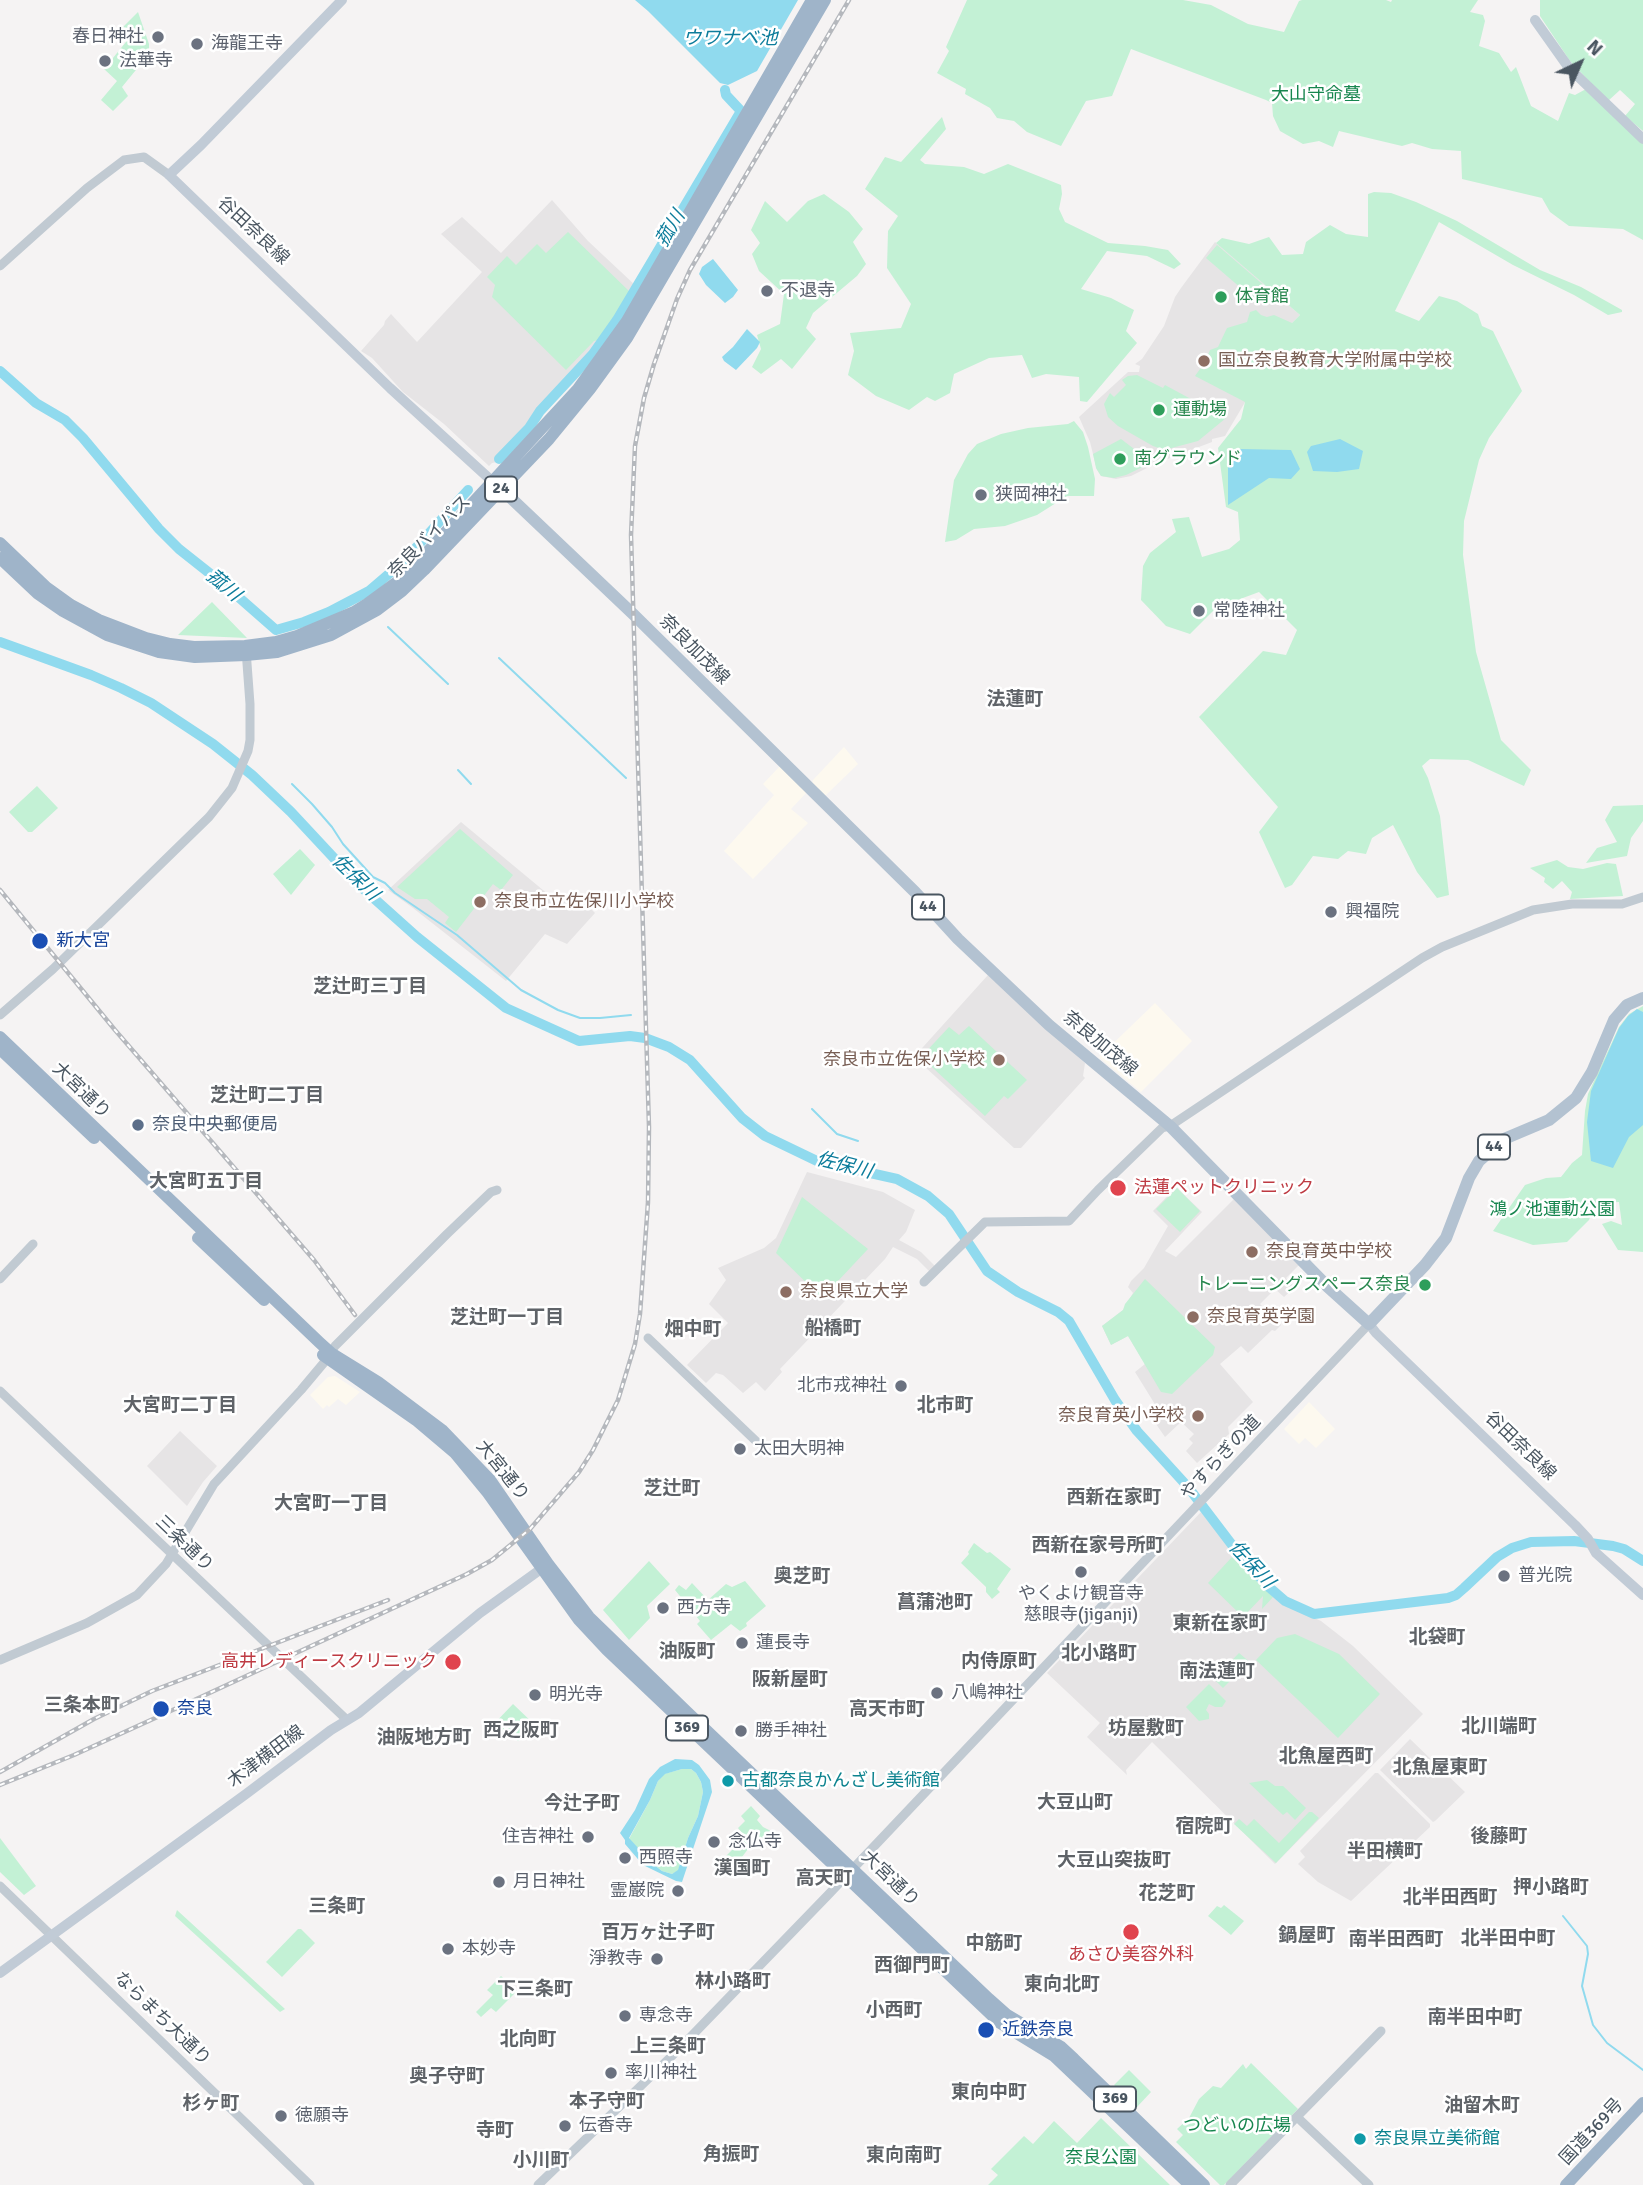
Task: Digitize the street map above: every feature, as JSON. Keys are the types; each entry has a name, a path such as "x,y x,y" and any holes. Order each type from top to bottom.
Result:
{"highway":[{"name":"奈良バイパス","path":"0,544 46,587 71,605 99,620 170,644 277,652 331,635 377,610 424,570 498,485 578,389 627,321 812,0"},
{"name":"奈良バイパス","path":"498,485 550,439 627,338 825,0"},
{"name":"奈良バイパス","path":"0,558 46,599 107,635 159,652 195,657 246,651"},
{"name":"大宮通り","path":"0,1037 329,1356"},
{"name":"大宮通り","path":"0,1049 329,1356 378,1382 422,1413 451,1438 494,1485 545,1566 589,1617 943,1962 1007,2015 1061,2047 1071,2063"},
{"name":"369","path":"1071,2063 1189,2185"},
{"name":"369","path":"1071,2063 1204,2185"},
{"name":"国道369号","path":"1566,2185 1643,2103"}],"main road":[{"path":"169,174 201,145 342,0"},
{"path":"1535,20 1569,68 1643,139"},
{"name":"谷田奈良線","path":"169,174 390,388 498,485"},
{"name":"奈良加茂線","path":"498,485 633,614 968,948 1049,1025 1170,1126 1328,1287 1369,1324"},
{"name":"44","path":"1369,1324 1425,1265 1446,1238 1469,1178 1479,1161 1504,1139 1549,1120 1576,1098 1592,1072 1614,1020 1627,1005 1643,998"},
{"name":"谷田奈良線","path":"1369,1324 1551,1500 1588,1539 1594,1551 1643,1595"},
{"name":"木津横田線","path":"0,1973 359,1713 480,1613 545,1566"}],"street":[{"path":"0,266 87,188 124,160 144,157 169,174"},
{"path":"0,1015 53,969 220,806 237,778 248,751 251,725 246,651"},
{"path":"924,1282 985,1222 1069,1221 1163,1128 1170,1126 1442,947 1533,910 1572,904 1622,904 1643,897"},
{"path":"0,1660 87,1623 136,1595 166,1564 214,1484 335,1346 491,1192 497,1190"},
{"path":"0,1279 33,1244"},
{"name":"やすらぎの道","path":"538,2185 677,2051 849,1873 1369,1324"},
{"path":"649,1338 758,1443"},
{"name":"三条通り","path":"0,1391 347,1720"},
{"name":"ならまち大通り","path":"0,1886 310,2185"},
{"path":"1230,2185 1381,2031"},
{"path":"1297,2117 1369,2185"}],"shaded area":[{"path":"552,200 588,241 636,286 600,344 574,379 542,407 529,430 515,445 489,466 444,424 403,392 372,358 361,351 391,314 417,342 482,272 441,234 462,217 501,253"},
{"name":"国立奈良教育大学附属中学校","path":"1215,242 1300,315 1292,323 1225,436 1212,439 1212,442 1131,476 1116,479 1101,476 1079,417 1128,372 1139,372 1140,366 1135,364 1142,359 1164,326 1175,297"},
{"path":"844,747 858,764 825,796 812,784 813,780"},
{"path":"780,766 807,792 791,809 808,823 753,879 724,851 774,795 763,784"},
{"name":"奈良市立佐保川小学校","path":"461,822 561,905 574,892 595,913 567,944 545,934 506,981 388,890"},
{"name":"奈良市立佐保小学校","path":"988,975 1085,1063 1085,1078 1021,1148 1014,1148 914,1057"},
{"path":"1155,1003 1192,1041 1141,1092 1099,1057"},
{"name":"奈良県立大学","path":"807,1172 883,1192 915,1210 906,1232 899,1240 921,1252 935,1266 930,1272 917,1259 893,1247 885,1259 780,1369 782,1372 765,1391 756,1382 743,1393 723,1375 716,1373 706,1383 687,1365 728,1323 709,1304 726,1280 718,1268 764,1248 776,1238"},
{"name":"奈良育英学園","path":"1176,1187 1202,1212 1165,1251 1176,1257 1236,1197 1301,1263 1286,1278 1295,1287 1284,1297 1275,1289 1260,1304 1281,1325 1248,1353 1241,1346 1220,1364 1253,1402 1228,1427 1229,1434 1197,1463 1186,1451 1193,1443 1189,1439 1194,1434 1181,1422 1165,1437 1156,1424 1161,1414 1135,1372 1145,1364 1128,1336 1111,1345 1102,1326 1123,1310 1133,1293 1128,1287 1131,1281 1144,1268 1168,1226 1153,1211"},
{"path":"335,1376 360,1392 346,1405 338,1399 323,1409 310,1395 328,1377"},
{"path":"1309,1402 1335,1429 1316,1448 1305,1438 1299,1444 1284,1429"},
{"path":"180,1431 217,1466 187,1506 147,1466"},
{"path":"1201,1512 1235,1555 1269,1591 1286,1605 1321,1621 1353,1646 1423,1714 1275,1864 1152,1742 1126,1770 1127,1775 1087,1737 1100,1723 1047,1673"},
{"path":"1410,1739 1465,1792 1433,1822 1380,1770"},
{"path":"1375,1773 1430,1824 1430,1827 1351,1901 1318,1882 1298,1864 1305,1857 1300,1851"}],"green space":[{"name":"大山守命墓","path":"967,0 1183,0 1211,5 1248,24 1284,32 1299,1 1302,0 1478,0 1470,12 1483,15 1485,21 1479,46 1499,53 1511,72 1516,67 1531,106 1558,121 1569,93 1575,95 1586,89 1643,142 1643,240 1623,229 1569,226 1550,212 1542,198 1462,179 1461,151 1432,149 1412,143 1402,146 1339,131 1333,147 1319,141 1303,144 1280,131 1273,116 1272,103 1131,49 1112,96 1086,101 1061,146 1027,132 1014,121 997,118 990,108 965,94 966,89 937,73 949,51 946,47"},
{"path":"1540,0 1643,0 1643,131 1625,116 1635,104 1620,90 1608,101 1570,61 1540,16"},
{"path":"138,12 149,44 149,54 122,87 128,96 113,111 101,100 117,81 104,69 130,37 121,29"},
{"path":"942,117 946,129 920,160 925,164 964,167 984,174 1008,164 1061,185 1059,209 1065,222 1108,243 1168,250 1181,264 1174,269 1147,256 1107,251 1081,289 1111,298 1134,310 1126,331 1137,343 1087,402 1080,401 1079,377 1046,374 1032,378 1022,355 989,358 954,374 950,393 935,401 927,397 909,410 876,396 848,375 854,351 850,333 901,328 911,304 887,268 888,231 898,216 865,189 885,157 901,162"},
{"path":"1391,193 1457,221 1540,270 1581,287 1622,310 1608,315 1439,222 1395,311 1419,321 1439,296 1457,301 1478,314 1482,326 1493,331 1522,391 1489,438 1479,460 1464,521 1463,555 1476,652 1501,740 1531,770 1524,786 1468,760 1430,759 1422,766 1440,816 1449,895 1437,898 1417,872 1393,825 1372,838 1366,854 1348,851 1338,859 1313,856 1292,885 1285,888 1259,832 1278,807 1199,717 1263,651 1286,655 1297,630 1259,592 1216,608 1190,634 1166,626 1141,600 1143,566 1150,553 1176,532 1172,519 1189,517 1202,557 1229,549 1240,540 1238,512 1226,507 1218,448 1241,419 1245,402 1195,376 1210,350 1218,347 1227,328 1247,322 1250,312 1256,310 1261,315 1274,315 1292,323 1300,315 1216,243 1222,238 1249,244 1269,237 1282,255 1303,254 1306,242 1330,225 1346,234 1368,237 1368,194"},
{"path":"824,194 849,212 863,229 853,242 866,264 857,276 813,313 806,328 816,339 792,369 781,359 761,374 752,367 761,349 757,335 780,324 784,294 759,271 752,254 760,243 751,230 765,201 787,222 808,201"},
{"path":"568,232 630,292 599,340 594,341 566,370 492,297 495,285 487,277 507,256 516,265 537,244 546,253"},
{"path":"1217,245 1267,288 1256,301 1206,258"},
{"name":"運動場","path":"1137,375 1163,388 1165,385 1226,418 1198,441 1164,450 1153,446 1118,426 1108,417 1104,404 1110,393 1114,397 1126,385 1122,380"},
{"path":"1074,421 1083,432 1088,447 1095,479 1094,496 1067,496 1037,515 1005,526 974,529 956,540 945,542 954,480 968,454 977,444 1001,434"},
{"name":"南グラウンド","path":"1121,439 1146,458 1149,464 1114,478 1101,476 1093,454"},
{"path":"212,602 247,638 178,635"},
{"path":"37,786 58,808 32,832 28,832 9,812"},
{"path":"1643,805 1643,821 1631,838 1627,856 1586,863 1597,848 1617,842 1605,820 1613,806"},
{"path":"460,829 513,875 501,890 493,884 456,932 445,923 449,917 427,899 415,899 397,887"},
{"path":"300,849 315,865 291,895 273,874"},
{"path":"1557,860 1568,867 1583,869 1607,863 1616,864 1623,896 1570,899 1572,892 1562,881 1553,889 1544,882 1545,878 1530,868"},
{"name":"鴻ノ池運動公園","path":"1643,1006 1643,1252 1618,1250 1602,1224 1611,1221 1622,1225 1619,1202 1596,1203 1589,1220 1567,1242 1533,1245 1493,1231 1525,1185 1546,1178 1561,1177 1582,1155 1588,1094 1619,1027 1629,1014"},
{"path":"969,1026 1027,1080 1008,1099 1004,1096 985,1116 921,1057 949,1027 959,1035"},
{"path":"1177,1188 1200,1211 1180,1232 1156,1209"},
{"path":"802,1197 868,1249 822,1298 776,1253"},
{"path":"1145,1279 1215,1347 1213,1355 1172,1394 1161,1392 1128,1336 1111,1345 1102,1326 1123,1310"},
{"path":"974,1543 1011,1569 997,1589 1000,1592 992,1599 986,1592 986,1587 961,1563"},
{"path":"1232,1557 1273,1597 1262,1609 1263,1596 1243,1617 1208,1583"},
{"path":"649,1561 670,1584 647,1606 650,1618 629,1640 603,1610"},
{"path":"745,1581 766,1606 740,1631 731,1624 711,1640 697,1624 700,1621 675,1590 679,1585 686,1590 692,1583 708,1600 726,1584 732,1587"},
{"path":"1295,1634 1339,1654 1380,1694 1338,1738 1256,1660 1277,1638"},
{"path":"1239,1653 1251,1663 1252,1674 1247,1679 1239,1672 1223,1688 1214,1679"},
{"path":"1209,1684 1226,1701 1222,1707 1209,1704 1206,1710 1209,1719 1199,1721 1186,1707"},
{"path":"513,1704 535,1725 518,1741 507,1730 500,1737 490,1728"},
{"path":"691,1769 696,1773 703,1792 698,1816 678,1871 672,1874 653,1864 629,1839 658,1781 664,1774"},
{"path":"1267,1780 1275,1786 1283,1786 1306,1808 1295,1820 1287,1812 1283,1815 1249,1783"},
{"path":"751,1806 760,1816 757,1820 763,1827 775,1833 762,1848 754,1841 730,1873 720,1862 745,1837 738,1828 745,1821 741,1816"},
{"path":"1309,1812 1319,1818 1276,1863 1234,1824 1239,1819 1247,1826 1254,1819 1279,1843"},
{"path":"0,1838 36,1886 24,1895 0,1872"},
{"path":"1224,1905 1244,1921 1231,1935 1208,1916 1217,1906 1221,1908"},
{"path":"177,1910 285,2009 280,2012 175,1916"},
{"path":"298,1929 315,1943 282,1977 266,1962"},
{"path":"501,1976 517,1991 496,2012 491,2008 481,2017 476,2012 493,1995 487,1990"},
{"name":"つどいの広場","path":"1251,2063 1298,2109 1224,2185 1220,2185 1176,2142 1183,2135 1177,2129 1189,2118 1199,2099 1213,2086 1221,2088 1243,2064 1246,2069"},
{"path":"1129,2070 1151,2092 1137,2107 1114,2085"},
{"name":"奈良公園","path":"1101,2118 1170,2185 988,2185 998,2175 991,2169 1024,2136 1033,2144 1054,2121 1077,2143"}],"water":[{"name":"ウワナベ池","path":"635,0 798,0 757,71 728,85 720,83"},
{"path":"713,259 738,290 725,303 706,285 699,274 702,267"},
{"path":"747,329 760,342 736,370 722,357"},
{"path":"1340,439 1363,451 1359,469 1313,471 1307,452 1311,446"},
{"path":"1240,449 1291,450 1300,469 1291,479 1269,478 1228,505 1228,455"},
{"path":"1637,1009 1643,1012 1643,1125 1629,1137 1613,1168 1591,1161 1587,1122 1591,1091 1619,1028"},
{"path":"675,1759 692,1760 710,1780 712,1792 682,1882 643,1865 625,1844 620,1833 635,1810 649,1779 660,1767","holes":["691,1769 701,1782 703,1792 698,1816 678,1870 672,1874 653,1864 629,1838 658,1781 665,1774"]}],"waterway":[{"name":"菰川","path":"499,459 593,354 617,320 741,111 726,95 725,90"},
{"name":"菰川","path":"0,371 36,403 65,420 179,549 276,630 329,612 369,591 404,561 468,490"},
{"path":"388,627 448,684"},
{"name":"佐保川","path":"0,642 121,688 151,703 213,744 252,775 291,812 359,885 417,937 506,1008 579,1041 630,1036 645,1038 669,1047 690,1060 742,1118 765,1136 817,1161 897,1179 928,1196 949,1214 987,1271 1069,1321 1115,1400 1137,1431 1188,1487 1242,1558 1285,1601 1314,1614 1448,1598 1456,1595 1497,1557 1512,1548 1531,1542 1574,1541 1613,1546 1624,1549 1643,1561"},
{"path":"499,658 626,778"},
{"path":"458,770 471,784"},
{"path":"292,784 373,877 457,935 521,990 558,1010 580,1018 631,1015"},
{"path":"812,1109 837,1134 858,1141"},
{"path":"1563,1916 1587,1946 1582,1986 1593,2025 1607,2043 1643,2070"}],"railway":[{"path":"0,1785 164,1714 492,1560 530,1529 579,1472 618,1400 635,1344 640,1314 648,1202 649,1127 631,535 635,446 654,364 690,270 849,0"},
{"path":"0,890 115,1030 314,1260 355,1315"},
{"path":"0,1772 94,1719 152,1691 388,1600"}],"place":[{"name":"春日神社","path":"158,37"},
{"name":"海龍王寺","path":"197,44"},
{"name":"法華寺","path":"105,61"},
{"name":"不退寺","path":"767,291"},
{"name":"体育館","path":"1221,297"},
{"name":"国立奈良教育大学附属中学校","path":"1204,361"},
{"name":"運動場","path":"1159,410"},
{"name":"南グラウンド","path":"1120,459"},
{"name":"狭岡神社","path":"981,495"},
{"name":"常陸神社","path":"1199,611"},
{"name":"奈良市立佐保川小学校","path":"480,902"},
{"name":"興福院","path":"1331,912"},
{"name":"新大宮","path":"40,941"},
{"name":"奈良市立佐保小学校","path":"999,1060"},
{"name":"奈良中央郵便局","path":"138,1125"},
{"name":"法蓮ペットクリニック","path":"1118,1188"},
{"name":"奈良育英中学校","path":"1252,1252"},
{"name":"トレーニングスペース奈良","path":"1425,1285"},
{"name":"奈良県立大学","path":"786,1292"},
{"name":"奈良育英学園","path":"1193,1317"},
{"name":"北市戎神社","path":"901,1386"},
{"name":"奈良育英小学校","path":"1198,1416"},
{"name":"太田大明神","path":"740,1449"},
{"name":"やくよけ観音寺 慈眼寺(jiganji)","path":"1081,1572"},
{"name":"普光院","path":"1504,1576"},
{"name":"西方寺","path":"663,1608"},
{"name":"蓮長寺","path":"742,1643"},
{"name":"高井レディースクリニック","path":"453,1662"},
{"name":"八嶋神社","path":"937,1693"},
{"name":"明光寺","path":"535,1695"},
{"name":"奈良","path":"161,1709"},
{"name":"勝手神社","path":"741,1731"},
{"name":"古都奈良かんざし美術館","path":"728,1781"},
{"name":"住吉神社","path":"588,1837"},
{"name":"念仏寺","path":"714,1842"},
{"name":"西照寺","path":"625,1858"},
{"name":"月日神社","path":"499,1882"},
{"name":"霊巌院","path":"678,1891"},
{"name":"あさひ美容外科","path":"1131,1932"},
{"name":"本妙寺","path":"448,1949"},
{"name":"淨教寺","path":"657,1959"},
{"name":"専念寺","path":"625,2016"},
{"name":"近鉄奈良","path":"986,2030"},
{"name":"率川神社","path":"611,2073"},
{"name":"徳願寺","path":"281,2116"},
{"name":"伝香寺","path":"565,2126"},
{"name":"奈良県立美術館","path":"1360,2139"}],"district":[{"name":"法蓮町","path":"1015,700"},
{"name":"芝辻町三丁目","path":"370,987"},
{"name":"芝辻町二丁目","path":"267,1096"},
{"name":"大宮町五丁目","path":"206,1182"},
{"name":"芝辻町一丁目","path":"507,1318"},
{"name":"船橋町","path":"833,1329"},
{"name":"畑中町","path":"693,1330"},
{"name":"大宮町二丁目","path":"180,1406"},
{"name":"北市町","path":"945,1406"},
{"name":"芝辻町","path":"672,1489"},
{"name":"西新在家町","path":"1114,1498"},
{"name":"大宮町一丁目","path":"331,1504"},
{"name":"西新在家号所町","path":"1098,1546"},
{"name":"奥芝町","path":"802,1577"},
{"name":"菖蒲池町","path":"935,1603"},
{"name":"東新在家町","path":"1220,1624"},
{"name":"北袋町","path":"1437,1638"},
{"name":"油阪町","path":"687,1652"},
{"name":"北小路町","path":"1099,1654"},
{"name":"内侍原町","path":"999,1662"},
{"name":"南法蓮町","path":"1217,1672"},
{"name":"阪新屋町","path":"790,1680"},
{"name":"三条本町","path":"82,1706"},
{"name":"高天市町","path":"887,1710"},
{"name":"北川端町","path":"1499,1727"},
{"name":"坊屋敷町","path":"1146,1729"},
{"name":"西之阪町","path":"521,1731"},
{"name":"油阪地方町","path":"424,1738"},
{"name":"北魚屋西町","path":"1326,1757"},
{"name":"北魚屋東町","path":"1440,1768"},
{"name":"大豆山町","path":"1075,1803"},
{"name":"今辻子町","path":"582,1804"},
{"name":"宿院町","path":"1204,1827"},
{"name":"後藤町","path":"1499,1837"},
{"name":"半田横町","path":"1385,1852"},
{"name":"大豆山突抜町","path":"1114,1861"},
{"name":"漢国町","path":"742,1869"},
{"name":"高天町","path":"824,1879"},
{"name":"押小路町","path":"1551,1888"},
{"name":"花芝町","path":"1167,1894"},
{"name":"北半田西町","path":"1450,1898"},
{"name":"三条町","path":"337,1907"},
{"name":"百万ヶ辻子町","path":"658,1933"},
{"name":"鍋屋町","path":"1307,1936"},
{"name":"北半田中町","path":"1508,1939"},
{"name":"南半田西町","path":"1396,1940"},
{"name":"中筋町","path":"994,1944"},
{"name":"西御門町","path":"912,1966"},
{"name":"林小路町","path":"733,1982"},
{"name":"東向北町","path":"1062,1985"},
{"name":"下三条町","path":"535,1990"},
{"name":"小西町","path":"894,2011"},
{"name":"南半田中町","path":"1475,2018"},
{"name":"北向町","path":"528,2040"},
{"name":"上三条町","path":"668,2047"},
{"name":"奥子守町","path":"447,2077"},
{"name":"東向中町","path":"989,2093"},
{"name":"本子守町","path":"607,2102"},
{"name":"杉ヶ町","path":"211,2104"},
{"name":"油留木町","path":"1482,2106"},
{"name":"寺町","path":"495,2131"},
{"name":"角振町","path":"731,2155"},
{"name":"東向南町","path":"904,2156"},
{"name":"小川町","path":"541,2161"}]}
